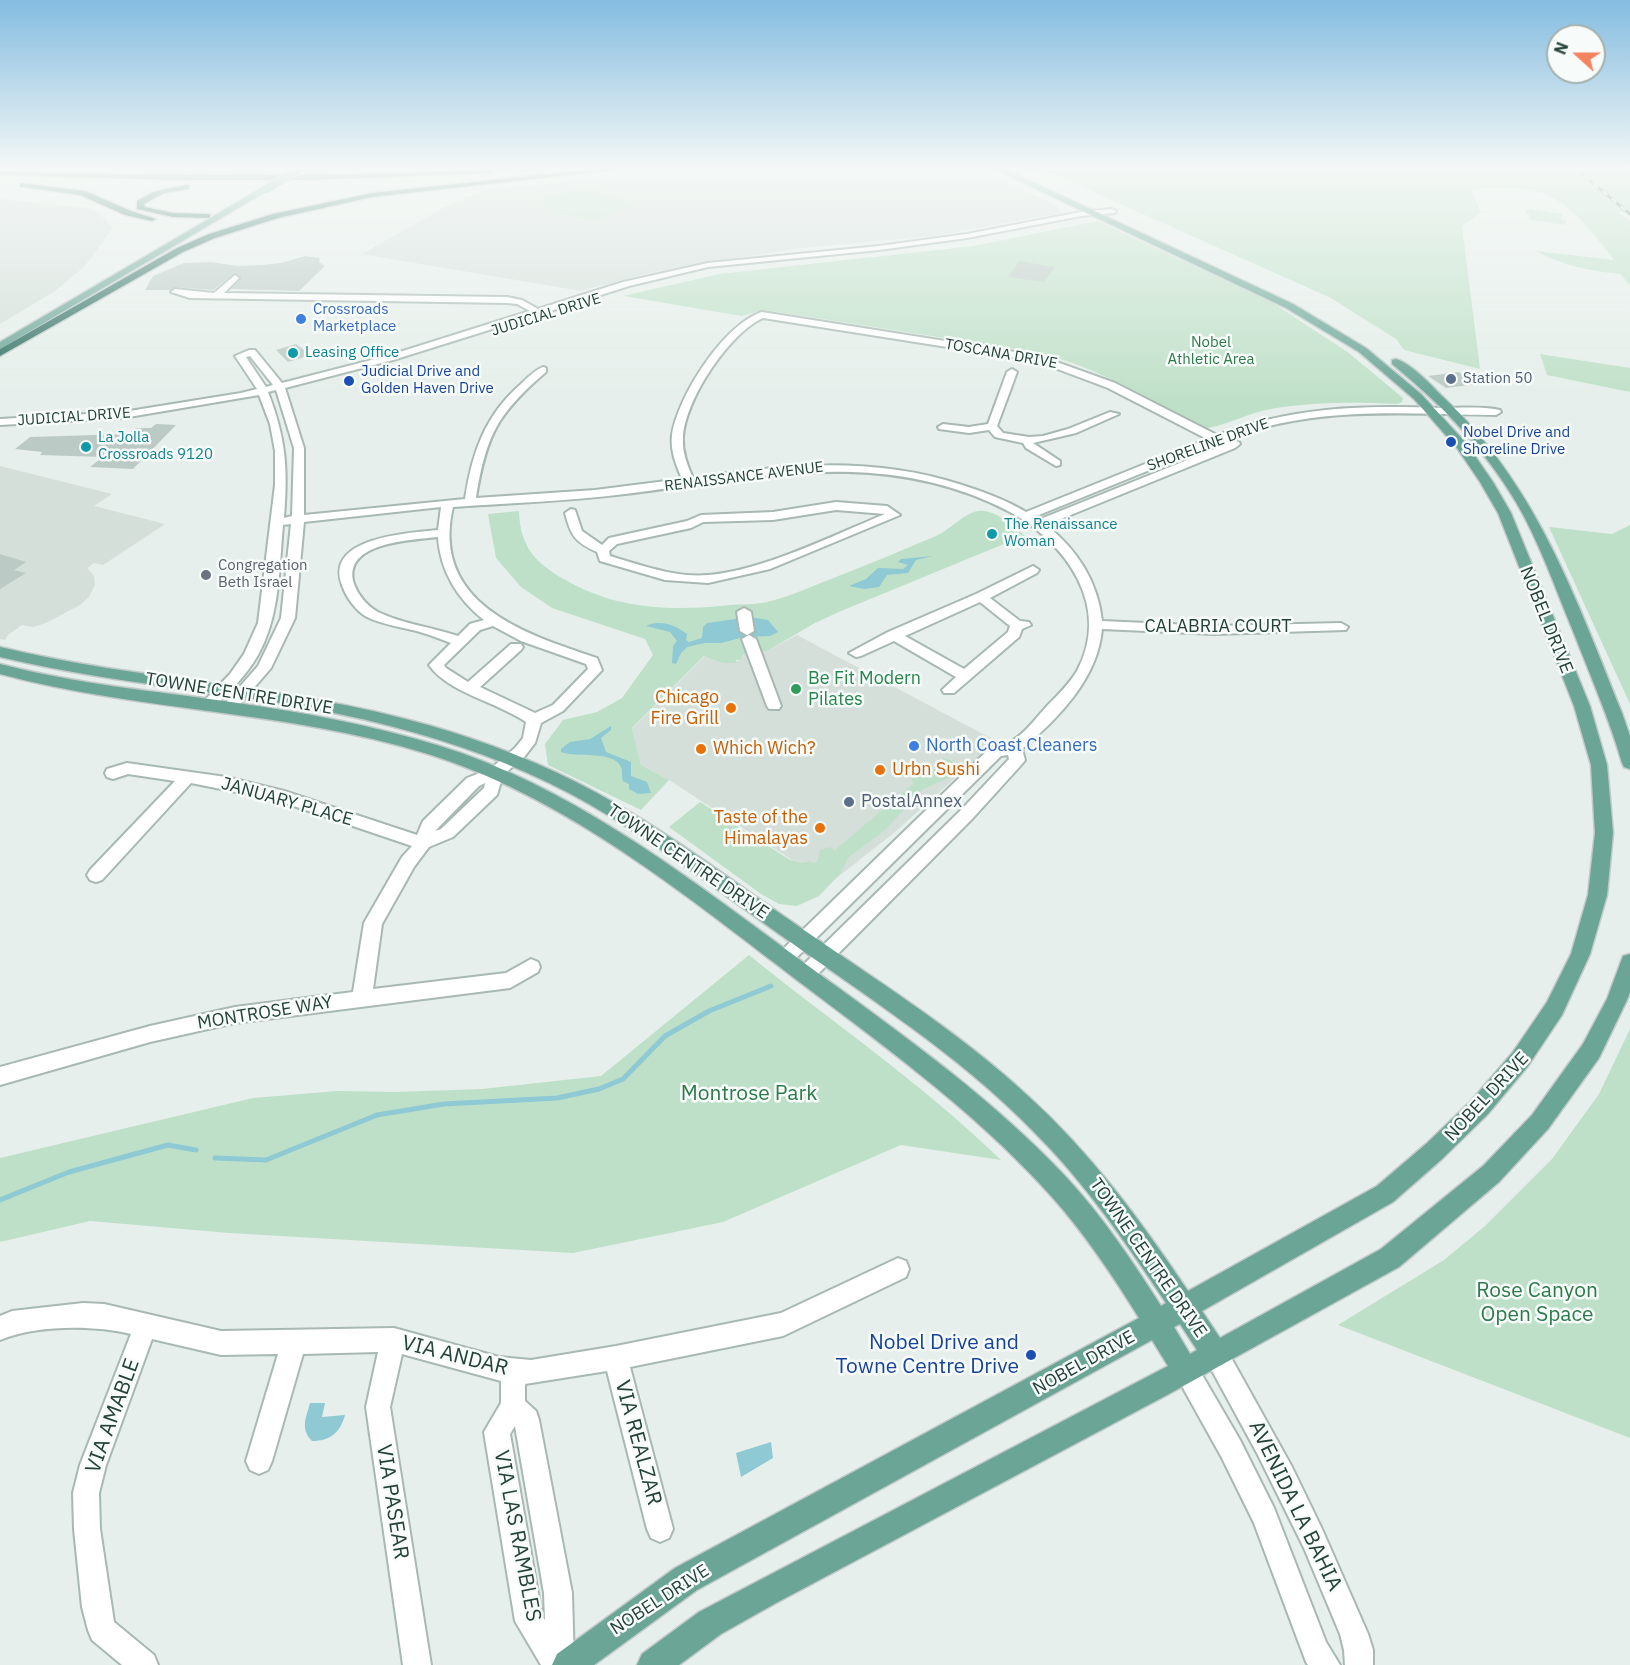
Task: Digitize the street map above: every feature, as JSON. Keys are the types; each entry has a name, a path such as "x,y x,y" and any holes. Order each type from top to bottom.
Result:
{"highway":[{"path":"0,353 190,246"}],"main road":[{"path":"0,335 156,246"},
{"path":"0,346 165,246"},
{"name":"NOBEL DRIVE","path":"1165,246 1248,284 1341,336 1383,365 1483,446 1522,502 1549,558 1622,733 1630,763"},
{"name":"NOBEL DRIVE","path":"568,1665 686,1579 1069,1372 1385,1194 1426,1160 1476,1113 1525,1058 1559,1005 1585,956 1604,886 1605,809 1599,764 1574,688 1500,504 1443,412 1396,362 1365,338 1331,317 1186,246"},
{"name":"TOWNE CENTRE DRIVE","path":"0,652 67,668 338,709 395,721 452,738 510,760 595,800 649,833 804,940 962,1056 1042,1124 1116,1208 1215,1354"},
{"name":"TOWNE CENTRE DRIVE","path":"0,669 51,681 285,716 359,730 435,751 496,773 616,840 784,959 963,1094 1014,1139 1062,1191 1138,1293 1185,1370"},
{"path":"652,1665 710,1623 765,1592 1215,1354 1390,1258 1491,1174 1540,1122 1591,1051 1617,1000 1630,962"}],"street":[{"name":"JUDICIAL DRIVE","path":"0,429 120,422 265,395 376,369 626,284 708,266 896,246"},
{"path":"217,295 236,278"},
{"path":"175,292 217,295 507,300 519,302 540,313"},
{"name":"TOSCANA DRIVE","path":"689,482 679,458 678,434 681,420 711,361 724,345 755,318 768,315 1063,364 1231,446"},
{"path":"208,705 251,655 265,623 277,522 280,451 275,423 265,395 240,356 252,352 282,391 299,448 298,519 288,618 264,668 230,708"},
{"path":"470,502 481,450 492,423 501,409 543,370"},
{"path":"994,434 1012,372"},
{"name":"JUDICIAL DRIVE","path":"0,422 123,415 265,395"},
{"name":"SHORELINE DRIVE","path":"1027,516 1216,439 1268,421 1305,414 1411,408 1443,412 1496,412"},
{"name":"SHORELINE DRIVE","path":"1039,524 1256,436 1308,423 1356,419 1420,418 1443,412"},
{"path":"943,427 1026,440 1055,438 1114,414"},
{"path":"1026,440 1030,446 1056,463"},
{"name":"RENAISSANCE AVENUE","path":"277,522 470,502 608,493 800,468 874,469 916,475 949,483 1027,516 1039,524 1058,543 1085,577 1094,604 1095,625 1090,658 1083,673 1067,694 1014,747 996,751 784,959"},
{"path":"448,504 444,533 445,552 453,578 469,599 493,621 528,640 594,663 595,670 558,708 534,720"},
{"path":"836,506 887,510 894,515 766,566 708,579 665,576 620,565 604,558 603,550 613,541 691,524 701,519 773,516 836,506"},
{"path":"571,513 574,527 580,535 588,543 603,550"},
{"path":"444,533 375,542 356,553 346,565 346,577 356,598 372,614 460,641"},
{"path":"856,653 981,597 1034,570"},
{"path":"949,690 1014,634 1021,625 981,597"},
{"path":"744,612 748,635 774,706"},
{"path":"493,621 476,627 436,665 441,673 452,682 518,709 534,720"},
{"name":"CALABRIA COURT","path":"1095,625 1214,630 1341,627"},
{"path":"892,635 965,676"},
{"path":"470,688 516,647"},
{"path":"362,998 373,923 408,862 423,843 447,833 491,791 496,773 530,739 534,720"},
{"name":"RENAISSANCE AVENUE","path":"805,975 974,807 1017,760 1014,747"},
{"name":"JANUARY PLACE","path":"113,773 127,768 226,783 278,795 423,843"},
{"path":"96,876 188,777"},
{"name":"MONTROSE WAY","path":"0,1076 150,1034 235,1015 510,980 531,967"},
{"name":"VIA ANDAR","path":"0,1328 12,1323 104,1316 221,1343 394,1340 513,1372 531,1372 616,1358 783,1324 898,1269"},
{"name":"VIA AMABLE","path":"144,1665 102,1630 96,1607 87,1529 86,1493 93,1465 145,1327"},
{"name":"VIA PASEAR","path":"394,1340 386,1365 378,1407 417,1665"},
{"path":"259,1461 294,1342"},
{"name":"AVENIDA LA BAHIA","path":"1215,1354 1277,1460 1324,1560 1355,1640 1359,1665"},
{"name":"VIA REALZAR","path":"616,1358 660,1528"},
{"name":"AVENIDA LA BAHIA","path":"1185,1370 1231,1449 1265,1517 1306,1629 1316,1652 1326,1665"},
{"name":"VIA LAS RAMBLES","path":"513,1372 513,1406 497,1432 529,1621 559,1665"}],"shaded area":[{"path":"0,246 100,246 84,267 55,291 0,324"},
{"path":"377,246 827,246 696,264 645,274 581,291 362,254"},
{"path":"0,466 112,494 94,506 165,524 103,565 94,563 87,568 94,576 95,585 89,597 80,605 46,623 33,627 22,625 5,640 0,639"},
{"path":"797,635 996,741 895,832 829,884 669,780 641,765 632,729 705,656 722,663 736,663 742,655 767,651"}],"green space":[{"name":"Nobel Athletic Area","path":"973,246 1151,246 1273,303 1349,353 1403,398 1402,402 1397,404 1334,403 1287,407 1263,411 1205,428 1104,376 1040,353 778,312 762,310 742,316 623,296 719,274"},
{"path":"1214,246 1464,246 1480,369 1404,350 1396,339 1331,298"},
{"path":"1603,246 1630,246 1630,285 1620,274 1577,267 1536,251 1614,260"},
{"path":"1540,354 1630,368 1630,392 1547,375"},
{"path":"519,511 520,525 527,546 533,555 550,570 571,583 609,599 669,608 758,604 791,595 936,536 974,512 991,512 1000,516 1037,549 1004,544 841,611 815,623 767,651 742,655 742,659 736,660 737,663 722,663 704,656 632,728 641,765 669,780 641,810 548,765 545,744 563,720 597,712 622,698 653,655 645,639 552,608 521,587 496,558 488,514"},
{"path":"1630,525 1630,704 1549,527 1612,534"},
{"path":"942,759 965,765 951,777 923,789 884,831 849,857 840,874 819,896 797,906 779,904 761,894 669,827 700,802 790,860 802,863 817,862 820,850 830,847 835,850 913,784 911,778 945,765"},
{"name":"Montrose Park","path":"749,955 941,1105 1001,1160 901,1145 723,1222 573,1253 229,1233 90,1221 0,1242 0,1158 253,1098 337,1091 482,1089 601,1076"},
{"name":"Rose Canyon Open Space","path":"1630,1029 1630,1438 1338,1325 1444,1260 1485,1226 1552,1159 1599,1094"}],"water":[{"path":"933,556 916,560 908,573 887,575 879,587 864,589 849,586 866,579 878,568 903,569 908,565 898,562 901,559"},
{"path":"750,617 768,620 778,632 770,636 744,637 721,643 705,643 687,647 676,664 672,663 673,646 677,641 670,632 646,626 662,623 673,626 687,634 686,640 689,642 702,638 703,627 707,623"},
{"path":"611,726 611,730 601,738 606,752 631,762 631,776 647,782 651,793 638,794 629,789 629,784 623,781 621,767 611,758 561,752 561,749 570,742 590,739"},
{"path":"310,1403 325,1403 322,1417 345,1415 340,1427 329,1438 312,1441 308,1437 305,1423"},
{"path":"771,1442 773,1458 741,1477 736,1453"}],"building":[{"path":"305,256 320,258 319,262 325,266 299,291 231,289 241,278 235,273 213,290 175,287 170,290 145,290 153,276 184,263 262,265 281,263"},
{"path":"1019,261 1055,267 1044,282 1008,277"},
{"name":"Leasing Office","path":"296,344 311,355 288,362 276,350"},
{"name":"Station 50","path":"1459,372 1477,384 1446,388 1428,376"},
{"name":"La Jolla Crossroads 9120","path":"156,424 176,425 133,469 90,467 103,457 40,455 42,452 15,449 30,437 128,434 135,428 151,428"},
{"path":"0,554 26,562 14,570 26,573 0,589"}],"waterway":[{"path":"215,1158 266,1160 377,1115 444,1104 557,1098 599,1089 623,1079 665,1036 709,1011 771,986"},
{"path":"0,1200 69,1172 168,1145 196,1150"}],"place":[{"name":"Crossroads Marketplace","path":"301,319"},
{"name":"Leasing Office","path":"293,353"},
{"name":"Station 50","path":"1451,379"},
{"name":"Judicial Drive and Golden Haven Drive","path":"349,381"},
{"name":"Nobel Drive and Shoreline Drive","path":"1451,442"},
{"name":"La Jolla Crossroads 9120","path":"86,447"},
{"name":"The Renaissance Woman","path":"992,534"},
{"name":"Congregation Beth Israel","path":"206,575"},
{"name":"Be Fit Modern Pilates","path":"796,689"},
{"name":"Chicago Fire Grill","path":"731,708"},
{"name":"North Coast Cleaners","path":"914,746"},
{"name":"Which Wich?","path":"701,749"},
{"name":"Urbn Sushi","path":"880,770"},
{"name":"PostalAnnex","path":"849,802"},
{"name":"Taste of the Himalayas","path":"820,828"},
{"name":"Nobel Drive and Towne Centre Drive","path":"1031,1355"}]}
